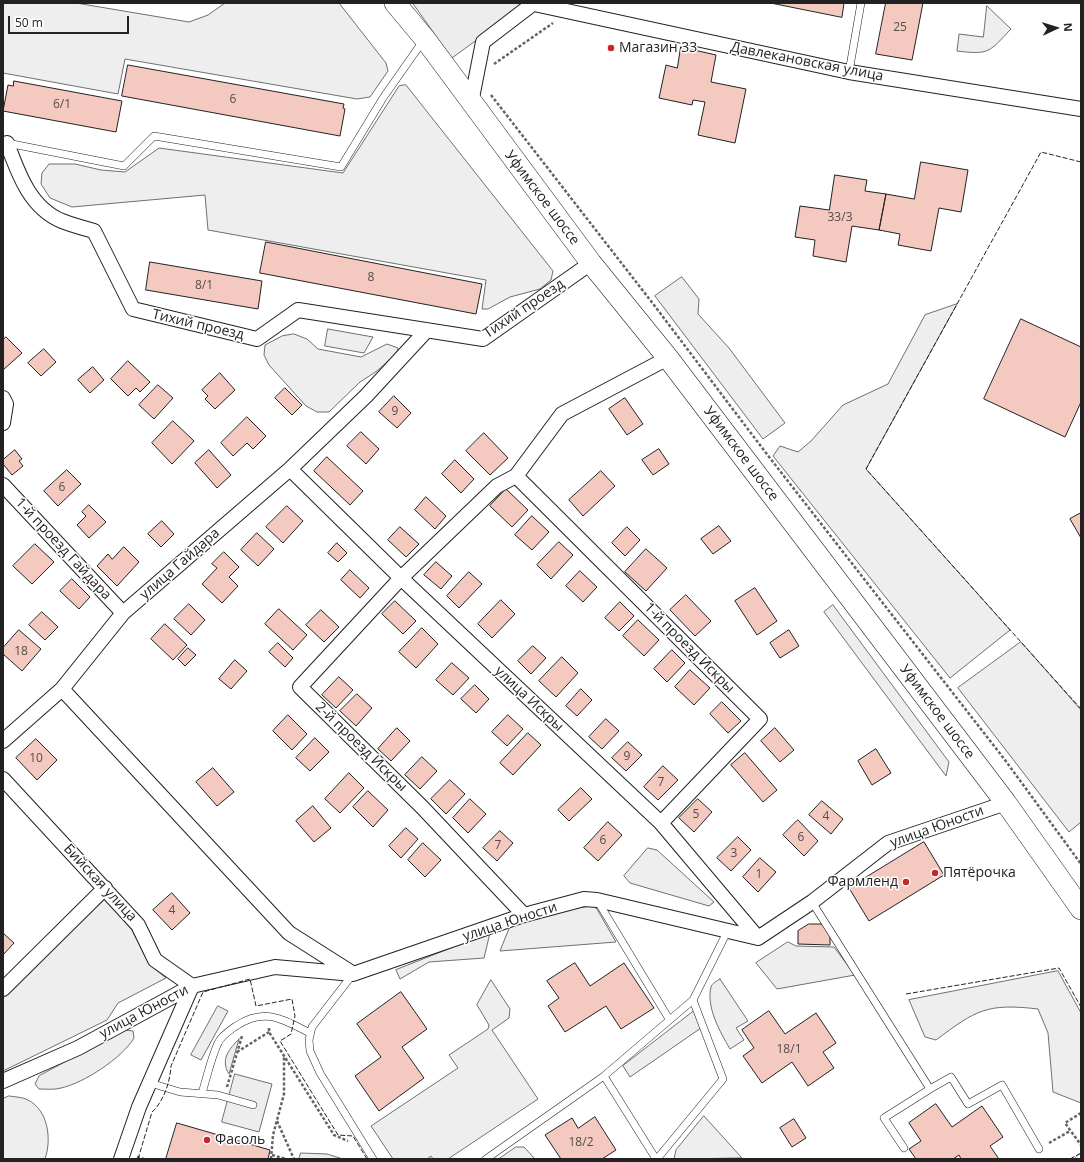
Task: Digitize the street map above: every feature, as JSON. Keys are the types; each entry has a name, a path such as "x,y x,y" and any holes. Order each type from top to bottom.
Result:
{"main road":[{"name":"Уфимское шоссе","path":"395,3 591,263 668,358 1006,803 1081,909"}],"street":[{"name":"Давлекановская улица","path":"534,4 849,72 1081,109"},
{"path":"471,103 483,42 534,4"},
{"name":"Тихий проезд","path":"5,143 19,175 39,207 61,221 94,231 133,309 257,339 298,310 483,339 591,263"},
{"name":"улица Гайдара","path":"3,741 62,689 123,613 290,469 366,396 427,330"},
{"path":"401,578 497,486 516,476 562,414 668,358"},
{"path":"3,398 6,404 3,423"},
{"name":"улица Искры","path":"290,469 401,578 661,823 758,938"},
{"name":"1-й проезд Искры","path":"516,476 760,719 661,823"},
{"name":"1-й проезд Гайдара","path":"3,485 123,613"},
{"name":"2-й проезд Искры","path":"401,578 300,687 422,807 524,915"},
{"path":"62,689 289,933 353,974"},
{"name":"Бийская улица","path":"3,779 138,925 155,960 192,986"},
{"name":"улица Юности","path":"3,1081 78,1048 192,986 275,967 353,974 524,915 584,899 597,900 758,938 812,902 888,843 1006,803"},
{"path":"3,989 105,888"},
{"path":"121,1159 150,1083 192,986"}],"lane":[{"path":"849,72 862,3"},
{"path":"5,143 124,166 154,136 341,167 383,98 424,40"},
{"path":"597,900 669,1019"},
{"path":"812,902 930,1089"},
{"path":"486,1159 604,1076 693,1000 728,930"},
{"path":"353,974 312,1028 310,1033 310,1051 320,1073 373,1159"},
{"path":"604,1076 656,1159 723,1078 693,1000"},
{"path":"202,1093 218,1042 226,1032 248,1018 269,1016 286,1020 310,1033"},
{"path":"904,1148 884,1118 952,1077 968,1104 1002,1086 1039,1149"},
{"path":"150,1083 180,1092 224,1096 253,1105"}],"path":[{"path":"494,64 555,22 563,10"},
{"path":"476,75 654,305 766,453 1000,754 1081,864"},
{"path":"269,1016 269,1032 334,1135 351,1143"},
{"path":"224,1096 248,1018"},
{"path":"237,1053 269,1032"},
{"path":"271,1159 273,1135 284,1094 284,1056"},
{"path":"1081,1113 1065,1123 1081,1145"},
{"path":"276,1121 294,1159"},
{"path":"1039,1149 1070,1131"},
{"path":"272,1155 286,1159"}],"shaded area":[{"path":"3,3 76,3 189,22 208,15 225,3 339,3 386,63 388,71 370,97 357,99 125,59 118,94 3,73"},
{"path":"413,3 522,3 522,7 452,58"},
{"path":"987,6 1011,29 998,43 988,50 983,52 957,51 959,34 983,37"},
{"path":"406,85 553,271 551,280 540,289 510,297 488,309 482,309 486,280 208,230 205,195 72,207 50,198 41,184 42,173 49,164 75,164 101,170 125,172 159,148 343,173 399,86"},
{"path":"682,277 699,299 698,314 729,348 785,423 763,439 655,296"},
{"path":"957,304 866,469 1010,630 950,678 773,456 780,446 798,452 811,441 843,405 888,384 925,315"},
{"path":"328,329 373,337 364,353 325,346"},
{"path":"294,334 307,339 318,349 361,357 387,344 398,348 397,353 377,371 360,382 329,412 317,412 306,406 269,365 264,355 265,345 282,336"},
{"path":"833,605 949,762 946,776 824,612"},
{"path":"1021,642 1081,710 1081,822 1069,832 958,688"},
{"path":"648,848 657,850 714,902 709,906 630,883 624,876"},
{"path":"105,899 132,930 149,964 166,978 118,1003 107,1020 3,1071 3,998"},
{"path":"593,906 597,909 616,942 500,951 510,926 571,909"},
{"path":"490,933 484,958 429,962 400,979 396,970"},
{"path":"788,942 796,946 834,947 855,975 777,989 756,963"},
{"path":"1058,971 1081,1013 1081,1103 1053,1092 1048,1033 1038,1009 1006,1007 983,1011 972,1015 936,1040 925,1037 909,1000"},
{"path":"720,979 748,1021 736,1028 744,1040 730,1049 718,1027 710,1003 711,987"},
{"path":"491,980 510,1009 509,1018 492,1030 538,1099 448,1159 433,1159 431,1156 427,1159 393,1159 371,1126 458,1068 449,1055 488,1029 489,1025 477,1005"},
{"path":"218,1006 228,1011 201,1060 191,1055"},
{"path":"694,1011 701,1028 630,1077 623,1066"},
{"path":"125,1030 133,1031 134,1038 121,1054 102,1069 80,1081 59,1089 39,1089 35,1084 39,1076"},
{"path":"239,1039 229,1074 225,1064 227,1055"},
{"path":"235,1074 272,1084 259,1132 222,1122"},
{"path":"9,1096 26,1099 35,1105 44,1118 48,1134 45,1159 3,1159 3,1099"},
{"path":"704,1116 742,1158 674,1159 676,1150"},
{"path":"516,1147 524,1147 535,1159 499,1159"},
{"path":"301,1153 327,1154 343,1159 299,1159"}],"building":[{"path":"771,3 844,3 842,17"},
{"path":"886,3 923,3 912,60 876,54"},
{"path":"681,47 716,55 711,82 746,89 735,143 698,135 705,102 693,100 692,105 659,98 666,65 677,68"},
{"path":"128,65 344,104 343,108 345,109 340,136 122,96"},
{"path":"14,81 122,101 116,132 3,111 8,85 13,86"},
{"path":"921,162 968,170 961,212 939,208 931,251 898,245 900,234 879,230 886,194 914,199"},
{"path":"835,175 867,180 865,191 886,194 879,230 852,226 846,262 813,256 815,240 795,237 800,206 829,210"},
{"path":"266,242 482,284 476,314 260,273"},
{"path":"150,262 262,281 258,309 146,290"},
{"path":"1021,319 1081,347 1081,402 1065,437 984,399"},
{"path":"6,337 22,353 3,370 3,340"},
{"path":"44,349 56,362 41,376 28,363"},
{"path":"128,361 150,382 140,392 136,388 128,396 111,379"},
{"path":"93,367 104,380 90,393 78,380"},
{"path":"220,373 235,390 215,409 205,399 208,396 202,390"},
{"path":"158,385 173,398 154,419 139,405"},
{"path":"285,388 302,405 292,415 275,398"},
{"path":"394,396 411,413 397,428 379,412"},
{"path":"625,398 643,424 627,435 609,409"},
{"path":"247,417 266,436 253,449 247,443 233,456 221,443"},
{"path":"173,421 194,441 172,464 152,443"},
{"path":"361,432 379,449 366,464 347,446"},
{"path":"484,433 508,458 490,475 466,451"},
{"path":"659,449 669,464 653,475 642,460"},
{"path":"15,450 22,459 19,461 23,466 12,475 3,464 3,460"},
{"path":"209,450 231,475 217,488 195,463"},
{"path":"327,457 363,491 350,505 314,471"},
{"path":"455,460 474,479 461,493 442,474"},
{"path":"67,470 81,484 58,506 44,491"},
{"path":"601,471 615,486 583,516 569,500"},
{"path":"506,489 528,510 512,527 490,506"},
{"path":"426,497 446,516 435,529 415,510"},
{"path":"89,505 106,522 89,538 77,525 86,516 82,512"},
{"path":"287,506 303,521 283,543 266,527"},
{"path":"1081,513 1081,538 1070,519"},
{"path":"532,516 549,532 532,550 515,535"},
{"path":"162,521 174,534 161,547 148,534"},
{"path":"719,526 731,541 713,554 701,539"},
{"path":"400,527 419,544 406,557 388,540"},
{"path":"627,527 640,540 625,556 612,543"},
{"path":"257,533 274,549 258,566 241,550"},
{"path":"559,542 573,555 551,579 537,565"},
{"path":"337,543 347,553 338,562 328,553"},
{"path":"35,544 54,562 32,584 13,566"},
{"path":"124,547 139,562 117,586 97,566 108,554 112,559"},
{"path":"646,549 667,568 646,591 625,572"},
{"path":"224,552 239,567 229,577 238,586 222,603 202,584 217,568 212,564"},
{"path":"436,562 452,576 441,589 424,575"},
{"path":"350,570 369,588 360,598 341,580"},
{"path":"580,571 597,587 583,602 566,586"},
{"path":"469,572 482,584 459,608 447,596"},
{"path":"72,579 90,597 79,609 60,591"},
{"path":"755,588 777,621 757,635 735,601"},
{"path":"686,595 711,621 695,636 670,610"},
{"path":"501,600 515,614 492,638 478,624"},
{"path":"395,601 416,621 403,634 382,614"},
{"path":"620,602 634,616 619,631 605,618"},
{"path":"189,604 205,620 191,635 174,619"},
{"path":"279,609 307,635 293,650 265,624"},
{"path":"321,610 339,627 324,642 306,625"},
{"path":"42,612 58,627 45,640 29,625"},
{"path":"638,620 659,640 644,656 623,636"},
{"path":"165,624 187,645 173,660 151,639"},
{"path":"422,628 438,644 416,668 399,652"},
{"path":"19,630 41,649 22,671 3,654 3,648"},
{"path":"789,630 799,646 780,658 770,643"},
{"path":"278,643 293,658 285,667 269,652"},
{"path":"533,646 546,658 531,674 518,661"},
{"path":"188,648 196,655 185,666 178,659"},
{"path":"672,650 685,663 667,682 654,669"},
{"path":"562,657 578,673 556,697 539,681"},
{"path":"235,660 247,671 231,689 219,679"},
{"path":"452,663 469,678 453,695 436,680"},
{"path":"690,670 710,688 694,705 675,687"},
{"path":"339,677 353,690 336,708 322,695"},
{"path":"475,685 489,699 476,713 461,699"},
{"path":"581,689 592,700 577,716 566,706"},
{"path":"357,694 372,708 356,726 340,711"},
{"path":"722,702 741,721 728,733 710,714"},
{"path":"288,715 307,734 292,750 273,731"},
{"path":"508,715 523,729 507,746 492,732"},
{"path":"606,719 619,731 602,749 589,737"},
{"path":"397,728 410,741 391,761 378,749"},
{"path":"775,728 794,750 780,762 761,741"},
{"path":"528,733 541,745 513,775 500,763"},
{"path":"315,738 329,752 310,771 296,758"},
{"path":"36,739 57,760 37,780 16,758"},
{"path":"628,742 642,755 626,771 612,758"},
{"path":"876,749 891,773 872,785 858,761"},
{"path":"745,753 777,790 763,802 731,765"},
{"path":"422,757 437,771 420,789 405,775"},
{"path":"663,766 678,780 658,800 644,787"},
{"path":"213,768 234,792 217,806 196,782"},
{"path":"349,773 364,788 340,813 325,799"},
{"path":"450,780 465,794 446,814 431,799"},
{"path":"581,788 592,799 569,821 558,810"},
{"path":"368,791 388,810 373,827 353,807"},
{"path":"470,799 486,814 468,833 453,818"},
{"path":"698,799 712,812 694,832 679,818"},
{"path":"822,801 843,819 831,834 809,815"},
{"path":"313,806 331,828 314,842 296,821"},
{"path":"798,820 818,841 804,856 783,835"},
{"path":"608,822 622,835 598,861 584,848"},
{"path":"406,828 418,839 401,858 389,846"},
{"path":"500,831 513,843 497,861 483,848"},
{"path":"738,837 751,850 731,871 717,858"},
{"path":"924,842 944,875 869,921 849,888"},
{"path":"423,843 441,860 425,877 408,860"},
{"path":"760,858 776,872 758,892 743,877"},
{"path":"172,893 190,913 172,930 153,910"},
{"path":"809,924 821,924 830,932 830,945 798,944 798,931"},
{"path":"3,933 14,943 3,955"},
{"path":"575,963 590,986 624,963 654,1008 621,1029 606,1006 565,1032 548,1006 559,998 547,981"},
{"path":"401,992 427,1029 402,1047 424,1078 379,1111 355,1076 381,1057 357,1024"},
{"path":"769,1011 785,1034 816,1013 836,1043 823,1052 834,1068 808,1086 792,1062 762,1083 743,1056 754,1048 742,1030"},
{"path":"936,1104 952,1127 982,1106 1003,1137 990,1146 999,1159 961,1159 959,1155 953,1159 916,1159 909,1149 921,1141 909,1123"},
{"path":"595,1117 616,1150 602,1159 561,1159 545,1135 572,1118 578,1128"},
{"path":"794,1119 806,1138 792,1147 780,1128"},
{"path":"177,1123 270,1150 268,1159 166,1159"}],"fence":[{"path":"1081,162 1041,152 866,469 1081,709"},
{"path":"906,994 1059,968 1081,1007"},
{"path":"138,1159 152,1112 166,1091 171,1066 203,992 250,979 256,1006 292,999 295,1016 291,1034 280,1041 338,1135 353,1136 367,1159"},
{"path":"1070,1159 1081,1153"}],"place":[{"name":"Магазин 33","path":"611,48"},
{"name":"Пятёрочка","path":"935,873"},
{"name":"Фармленд","path":"906,882"},
{"name":"Фасоль","path":"207,1140"}]}
